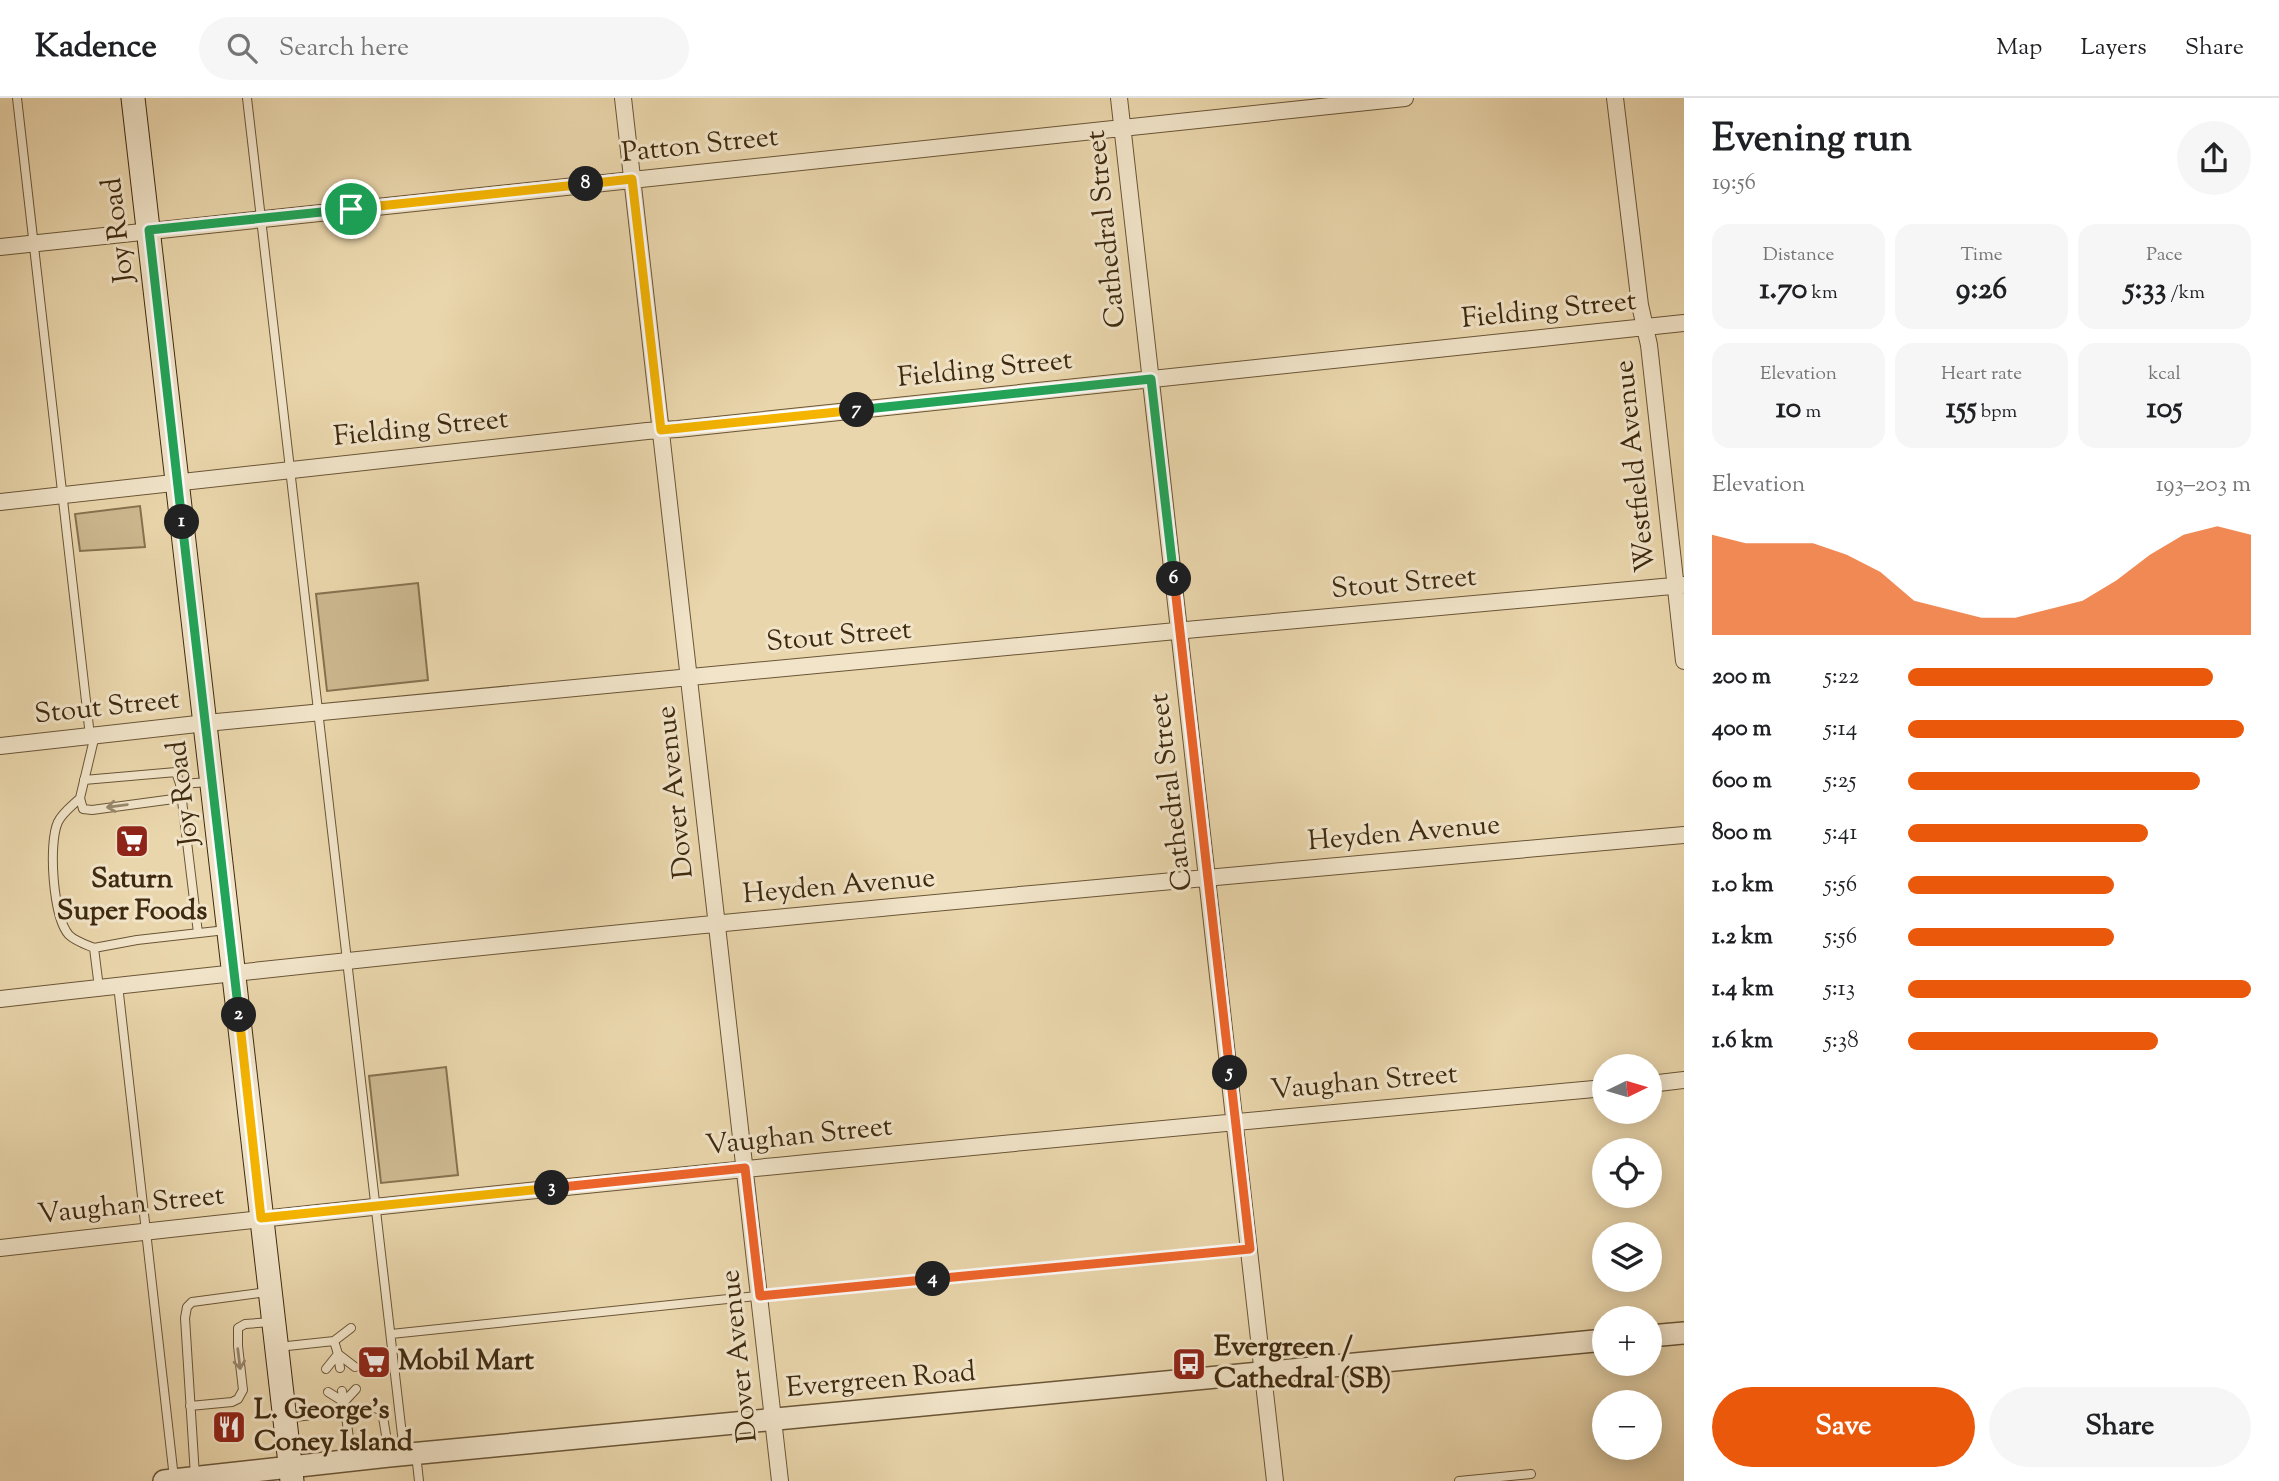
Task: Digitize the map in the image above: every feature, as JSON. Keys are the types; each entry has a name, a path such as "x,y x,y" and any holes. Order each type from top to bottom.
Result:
{"main road":[{"name":"Joy Road","path":"133,98 291,1474"}],"street":[{"name":"Dover Avenue","path":"623,98 780,1481"},
{"name":"Cathedral Street","path":"1119,98 1275,1481"},
{"name":"Patton Street","path":"0,247 1405,98"},
{"name":"Westfield Avenue","path":"1615,98 1680,586 1684,661"},
{"name":"Fielding Street","path":"0,502 1684,323"},
{"name":"Stout Street","path":"0,746 206,723 1680,586"},
{"name":"Heyden Avenue","path":"0,999 234,972 1684,835"},
{"path":"1662,1083 1684,1080"},
{"name":"Vaughan Street","path":"0,1248 745,1168 1592,1089"},
{"path":"1662,1335 1684,1333"},
{"name":"Evergreen Road","path":"177,1480 291,1474 352,1460 1592,1341"}],"lane":[{"path":"17,98 62,495 93,735 80,798 83,808 92,810 181,798"},
{"path":"247,98 377,1206 403,1455"},
{"path":"84,780 176,772 180,784 198,933"},
{"path":"180,784 212,782"},
{"path":"80,798 59,819 53,836 54,880 60,914 69,935 94,948 229,929"},
{"path":"94,948 99,988"},
{"path":"118,985 177,1480"},
{"path":"391,1334 1250,1249"},
{"path":"177,1480 190,1406 185,1318 187,1307 191,1302 270,1292"},
{"path":"190,1406 232,1402 238,1399 243,1390 237,1346 238,1328 245,1324 274,1322"},
{"path":"277,1347 334,1341 351,1328"},
{"path":"334,1341 340,1368"},
{"path":"338,1354 355,1367"},
{"path":"326,1369 338,1354"},
{"path":"344,1406 356,1390"},
{"path":"342,1391 352,1460"},
{"path":"328,1392 344,1406"},
{"path":"286,1418 344,1406 383,1411 403,1455 419,1481"},
{"path":"1459,1481 1531,1474"}],"shaded area":[{"path":"140,506 145,547 80,551 75,514"},
{"path":"418,583 428,680 327,691 316,594"},
{"path":"446,1067 458,1175 381,1183 369,1076"}],"place":[{"name":"Saturn Super Foods","path":"132,841"},
{"name":"Mobil Mart","path":"374,1362"},
{"name":"Evergreen / Cathedral (SB)","path":"1189,1364"},
{"name":"L. George's Coney Island","path":"229,1427"}],"route":[{"path":"632,179 661,430 1151,379 1250,1249 760,1296 745,1168 261,1218 149,230 351,209 632,179"}]}
